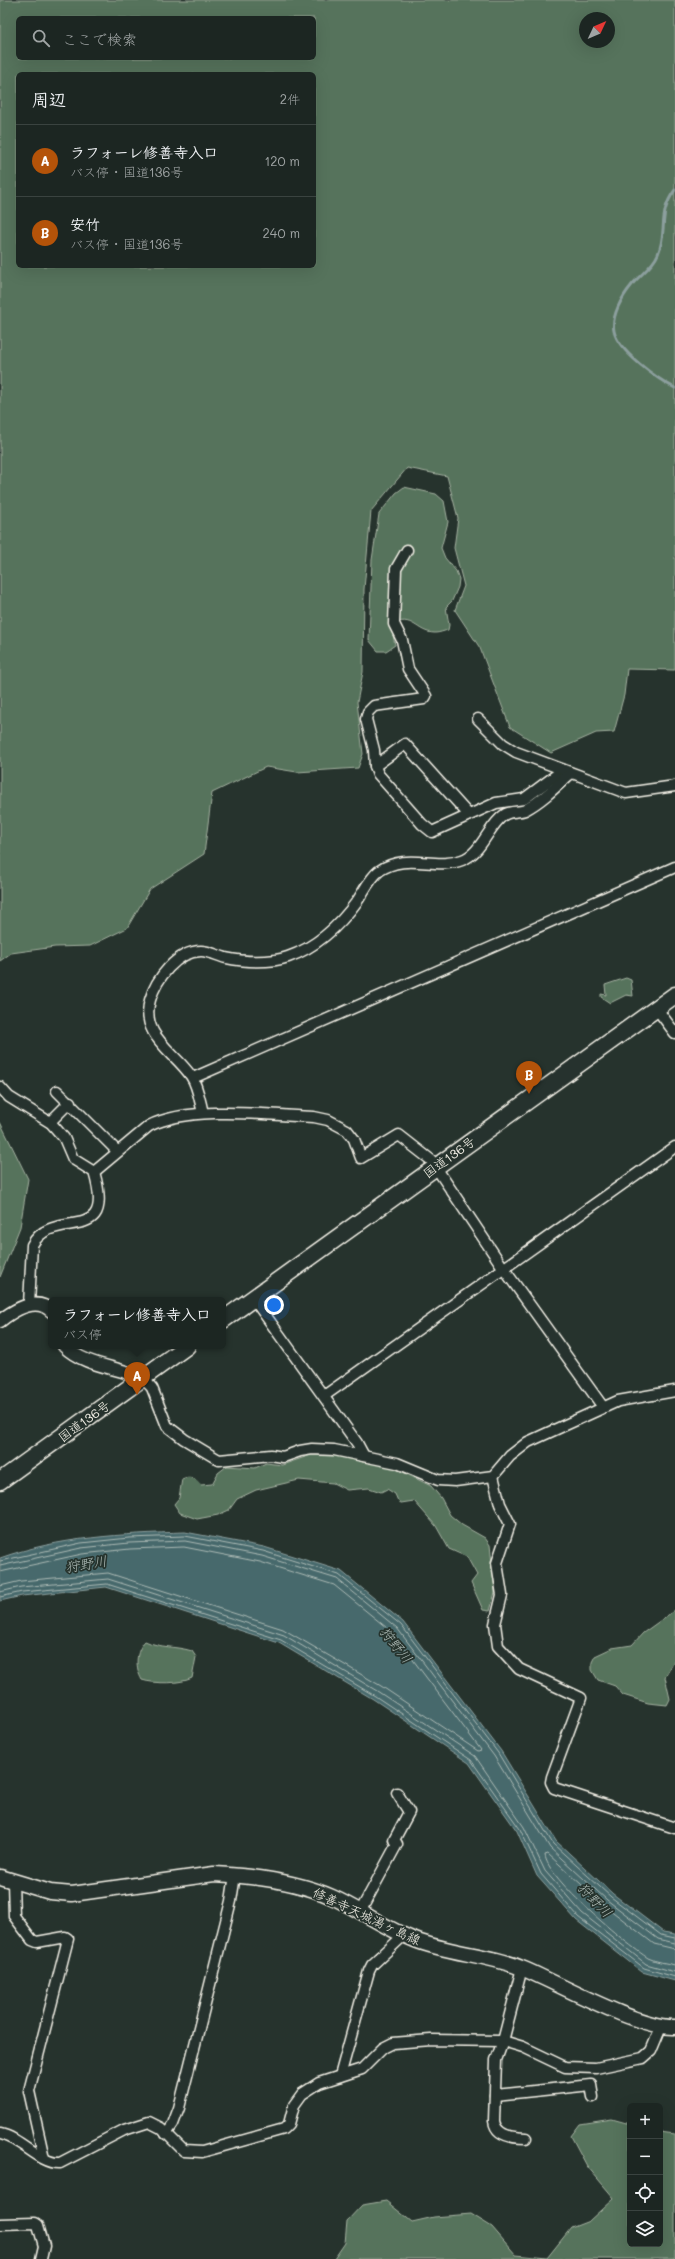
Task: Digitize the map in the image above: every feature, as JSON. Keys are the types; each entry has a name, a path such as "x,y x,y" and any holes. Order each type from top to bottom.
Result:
{"highway":[{"name":"国道136号","path":"226,1318 675,995"},
{"name":"国道136号","path":"0,1481 183,1349"}],"main road":[{"name":"修善寺天城湯ヶ島線","path":"7,1879 50,1892 72,1894 214,1874 235,1875 303,1886 333,1897 404,1935 434,1946 522,1968 626,2015 668,2027"}],"street":[{"path":"407,550 396,570 394,624 402,640 408,669 426,696 424,699 374,706 369,709 366,719 374,750 374,766 381,777 429,831 437,831 468,814 496,803 524,799 567,772"},
{"path":"478,719 503,744 516,752 626,793 675,786"},
{"path":"374,766 405,744 468,814"},
{"path":"203,1114 193,1078 158,1042 151,1029 148,1013 150,1001 157,984 170,966 183,957 202,951 235,959 282,959 298,953 314,944 331,931 357,901 378,872 390,866 410,861 449,862 464,859 475,849 504,815 528,809 567,772"},
{"path":"193,1078 675,867"},
{"path":"657,1009 675,1033"},
{"path":"0,1087 9,1097 50,1122 64,1138 73,1159 94,1172 100,1198 100,1206 96,1214 84,1221 55,1228 40,1235 32,1245 29,1305"},
{"path":"57,1091 70,1102 117,1151"},
{"path":"50,1122 70,1102"},
{"path":"94,1172 137,1135 157,1122 203,1114 314,1117 328,1120 351,1134 361,1158 399,1135 429,1158 504,1269 603,1407"},
{"path":"324,1396 675,1147"},
{"path":"252,1298 324,1396 364,1456"},
{"path":"0,1321 29,1305 39,1304 48,1309"},
{"path":"67,1349 73,1354 84,1359 142,1378 152,1388 167,1426 188,1442 219,1460 271,1455 283,1456 300,1451 334,1450 397,1463 442,1480 454,1481 492,1476 516,1451 528,1442 603,1407 622,1400 675,1391"},
{"path":"492,1476 500,1504 510,1524 497,1563 502,1595 495,1624 498,1646 519,1669 581,1698 552,1777 551,1782 554,1788 675,1828"},
{"path":"360,1912 397,1844 394,1840 409,1812 397,1793"},
{"path":"166,2134 173,2124 178,2108 224,1930 235,1875"},
{"path":"7,1879 14,1916 32,1940 37,1942 65,1937 68,1939 29,2091 44,2158"},
{"path":"340,2076 369,1971 372,1965 404,1935"},
{"path":"522,1968 503,2041 496,2060 495,2127 502,2134 526,2138"},
{"path":"0,2134 19,2141 51,2162 60,2163 144,2123 154,2123 184,2151 197,2153 280,2130 288,2124 294,2105 302,2094 319,2083 362,2069 383,2048 392,2043 431,2040 503,2041 523,2047 565,2067 596,2068 643,2058 651,2051 668,2027"},
{"path":"495,2095 591,2085 593,2097"},
{"path":"0,2224 38,2225 44,2246 41,2259"}],"green space":[{"path":"0,0 675,0 675,670 627,669 624,695 614,732 596,733 551,753 510,727 480,648 455,610 464,586 454,548 458,518 447,476 407,468 371,511 364,589 363,672 357,702 363,754 358,768 297,772 266,767 212,793 204,854 150,889 127,928 90,946 55,947 11,953 0,961"},
{"path":"404,487 436,494 444,501 448,522 441,548 445,558 456,571 459,579 458,587 452,601 446,607 449,625 448,630 437,633 429,632 410,622 398,622 391,625 395,645 386,651 378,651 369,640 372,560 379,514 396,493"},
{"path":"626,978 631,980 633,996 626,995 610,1003 601,997 601,994 606,995 605,985"},
{"path":"0,1122 28,1179 20,1227 0,1277"},
{"path":"311,1455 332,1455 393,1467 431,1486 441,1498 450,1515 462,1525 485,1538 490,1545 495,1592 490,1611 483,1610 471,1583 477,1575 467,1557 449,1549 436,1526 414,1501 401,1503 398,1501 395,1494 387,1489 381,1492 369,1488 347,1490 333,1483 299,1480 256,1490 237,1499 229,1510 218,1515 197,1519 180,1513 174,1504 179,1498 182,1479 188,1477 197,1481 201,1485 212,1484 218,1473 227,1466 255,1468 266,1463 282,1465"},
{"path":"675,1610 675,1660 665,1677 670,1699 667,1705 648,1703 623,1695 615,1686 598,1680 592,1670 592,1662 595,1656 612,1648 632,1645 643,1633"},
{"path":"145,1641 156,1645 192,1651 196,1657 192,1678 167,1683 142,1680 138,1670 137,1660 139,1650"},
{"path":"612,2119 627,2123 627,2247 663,2247 663,2132 675,2134 675,2259 334,2259 345,2243 347,2221 362,2205 386,2201 412,2222 434,2217 471,2214 492,2227 516,2255 547,2258 571,2228 589,2221 614,2198 587,2166 571,2136 580,2124"}],"water":[{"name":"狩野川","path":"185,1532 264,1547 341,1571 403,1622 501,1751 556,1841 613,1894 663,1932 675,1934 675,1981 642,1972 576,1920 537,1876 517,1831 469,1763 373,1699 279,1643 106,1587 22,1596 0,1601 0,1558 45,1545 68,1541 138,1534"}],"waterway":[{"path":"675,190 666,207 661,246 656,259 634,282 624,296 614,319 614,331 617,339 630,355 639,364 658,378 675,388"}],"place":[{"name":"安竹","path":"529,1094"},
{"name":"ラフォーレ修善寺入口","path":"137,1395"}]}
